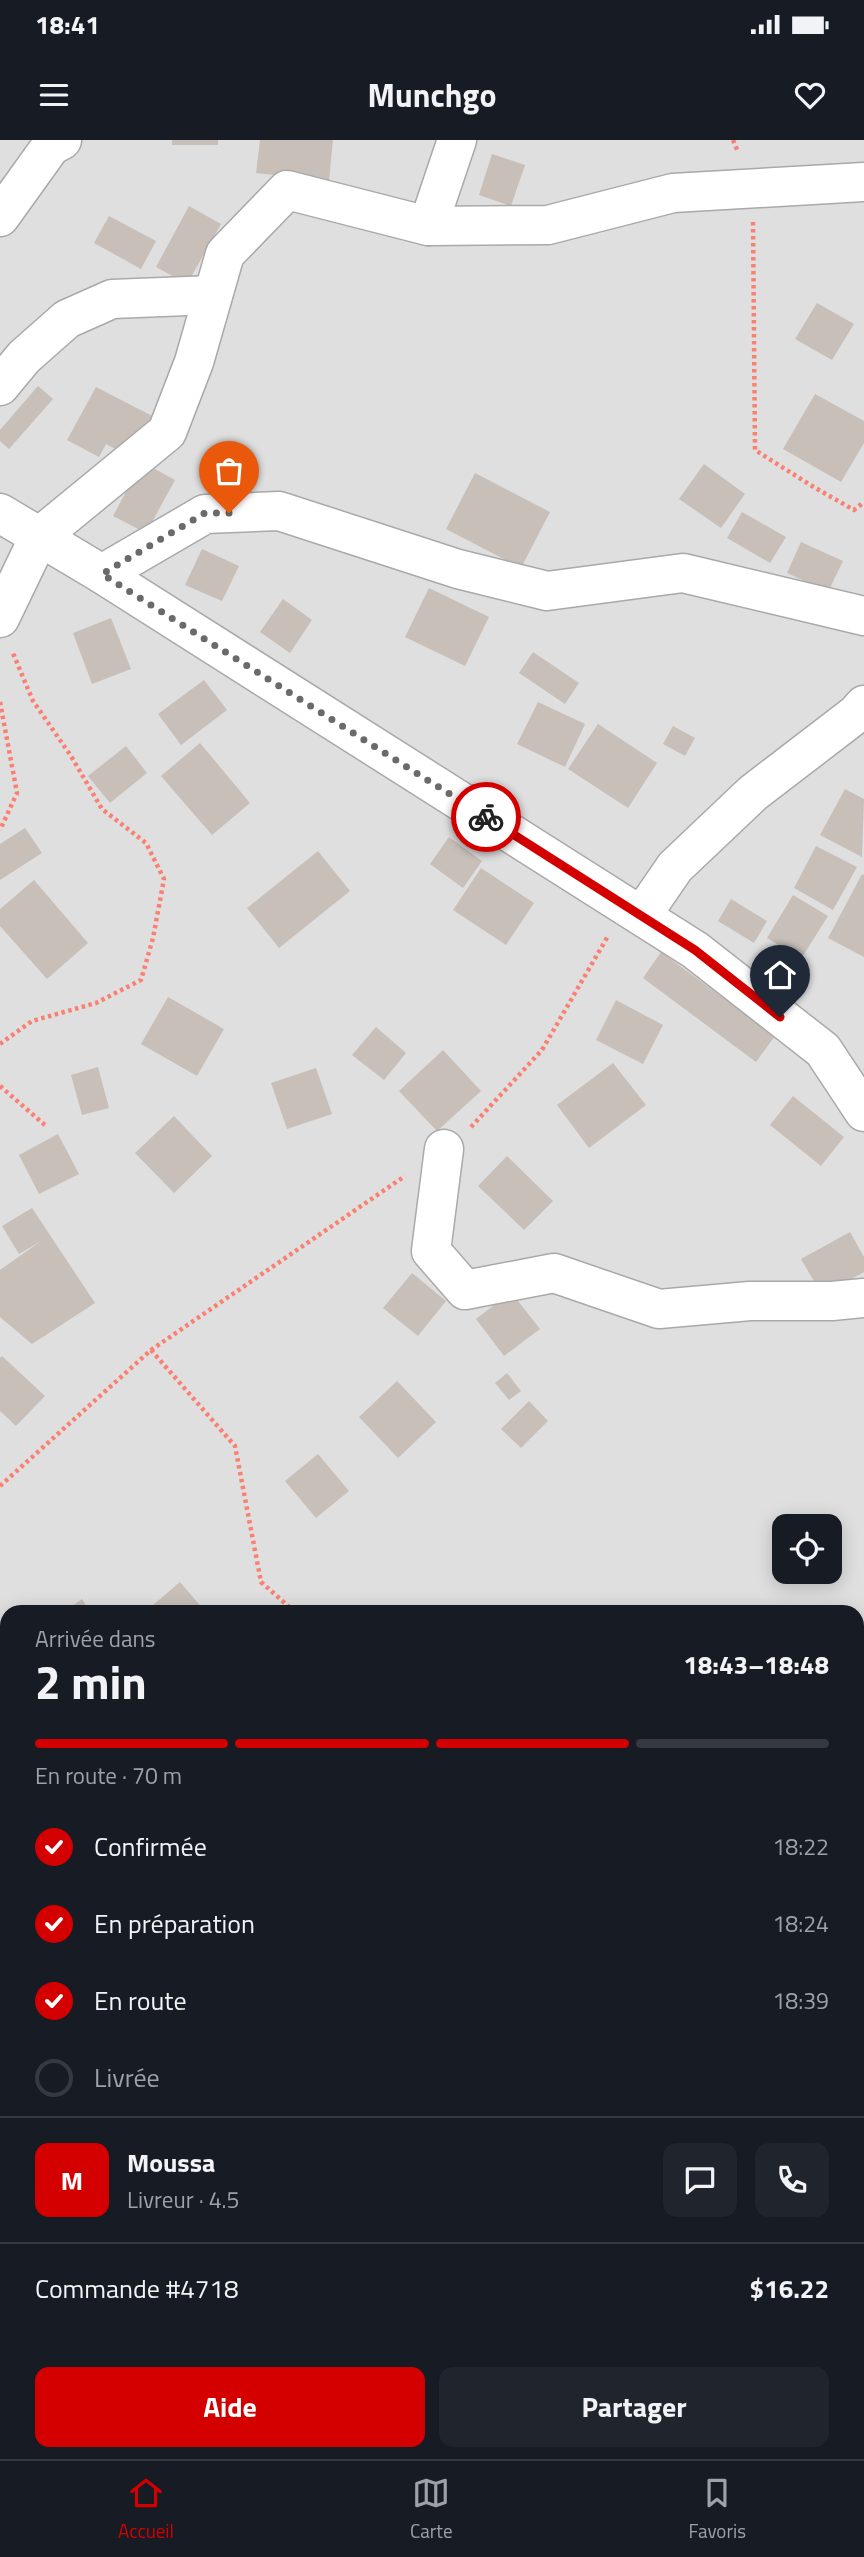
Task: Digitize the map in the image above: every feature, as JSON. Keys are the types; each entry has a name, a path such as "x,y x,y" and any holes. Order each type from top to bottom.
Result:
{"street":[{"path":"0,217 51,146 62,140"},
{"path":"428,226 457,140"},
{"path":"5,632 39,537 167,432 194,362 225,254 287,190 428,226 548,225 673,192 864,182"},
{"path":"0,387 24,357 66,320 112,299 214,295"},
{"path":"102,574 205,513 279,511 458,569 547,591 683,573 864,616"},
{"path":"0,513 102,574 695,950 822,1050 864,1112"},
{"path":"634,910 753,793 864,705"},
{"path":"822,1050 864,1065"},
{"path":"444,1149 431,1251 465,1290 554,1273 659,1309 750,1301 832,1301 864,1298"}],"path":[{"path":"733,140 750,189 753,230 755,450 854,510 864,502"},
{"path":"0,1044 32,1021 96,1003 141,979 153,938 164,879 146,843 102,809 71,756 33,701 5,632"},
{"path":"0,702 17,793 0,830"},
{"path":"0,1486 151,1350 462,1136 542,1050 634,910"},
{"path":"0,1086 46,1126"},
{"path":"151,1350 235,1446 261,1582 287,1605"}],"shaded area":[{"path":"0,140 864,140 864,1605 0,1605"}],"building":[{"path":"172,140 218,140 218,145 172,145"},
{"path":"260,140 333,140 329,181 256,173"},
{"path":"492,154 525,165 511,206 479,195"},
{"path":"189,206 221,224 187,284 156,267"},
{"path":"109,216 156,241 141,269 94,243"},
{"path":"817,303 854,324 832,360 795,339"},
{"path":"38,386 53,399 9,449 0,441 0,430"},
{"path":"96,387 158,419 136,460 106,444 99,457 67,440"},
{"path":"815,394 864,421 864,443 841,482 783,449"},
{"path":"142,462 175,480 146,533 113,516"},
{"path":"704,464 745,494 721,528 679,499"},
{"path":"475,473 550,512 521,568 446,529"},
{"path":"742,512 786,537 770,563 727,538"},
{"path":"801,542 843,561 828,592 787,573"},
{"path":"202,549 239,566 222,601 185,585"},
{"path":"429,588 489,617 465,666 405,637"},
{"path":"283,599 312,620 290,653 260,632"},
{"path":"111,618 131,669 92,684 73,633"},
{"path":"533,652 579,683 565,704 519,673"},
{"path":"204,680 227,710 181,745 158,714"},
{"path":"538,702 585,724 565,767 517,744"},
{"path":"598,724 657,763 628,808 568,769"},
{"path":"673,726 695,738 685,756 663,744"},
{"path":"200,743 250,803 212,835 161,776"},
{"path":"126,746 147,773 110,803 88,776"},
{"path":"845,789 864,799 862,857 820,835"},
{"path":"25,828 42,853 0,880 0,844"},
{"path":"449,837 482,861 463,888 430,864"},
{"path":"816,846 857,867 833,910 794,888"},
{"path":"318,851 350,891 279,948 247,908"},
{"path":"481,868 534,903 506,945 453,910"},
{"path":"862,874 864,875 864,957 828,938"},
{"path":"34,880 88,943 47,979 0,926 0,909"},
{"path":"793,895 828,916 801,959 767,938"},
{"path":"731,899 767,921 754,943 718,921"},
{"path":"661,952 775,1036 756,1062 643,978"},
{"path":"168,997 224,1029 197,1076 141,1044"},
{"path":"616,1000 663,1025 643,1064 596,1040"},
{"path":"376,1027 406,1053 384,1080 352,1055"},
{"path":"443,1050 481,1091 437,1131 399,1091"},
{"path":"613,1063 646,1105 589,1148 557,1105"},
{"path":"98,1067 109,1108 82,1115 71,1075"},
{"path":"316,1068 332,1114 287,1129 271,1083"},
{"path":"793,1096 844,1137 821,1166 770,1125"},
{"path":"174,1116 212,1156 174,1193 135,1153"},
{"path":"58,1134 79,1174 39,1194 19,1155"},
{"path":"507,1156 553,1201 524,1230 478,1186"},
{"path":"32,1208 95,1303 32,1344 0,1317 0,1270 41,1241 19,1254 2,1226"},
{"path":"850,1232 864,1257 864,1272 822,1295 801,1259"},
{"path":"412,1273 446,1301 418,1336 383,1308"},
{"path":"511,1292 540,1329 504,1356 476,1319"},
{"path":"2,1356 45,1396 16,1426 0,1411"},
{"path":"507,1373 521,1391 509,1400 495,1383"},
{"path":"397,1381 436,1422 398,1458 359,1417"},
{"path":"529,1401 548,1421 521,1448 501,1429"},
{"path":"318,1454 349,1491 316,1518 285,1481"},
{"path":"180,1582 200,1605 153,1605"},
{"path":"82,1599 86,1605 73,1605"}],"way so far":[{"path":"229,513 205,513 102,574 486,817"}],"route":[{"path":"486,817 695,950 780,1017"}]}
